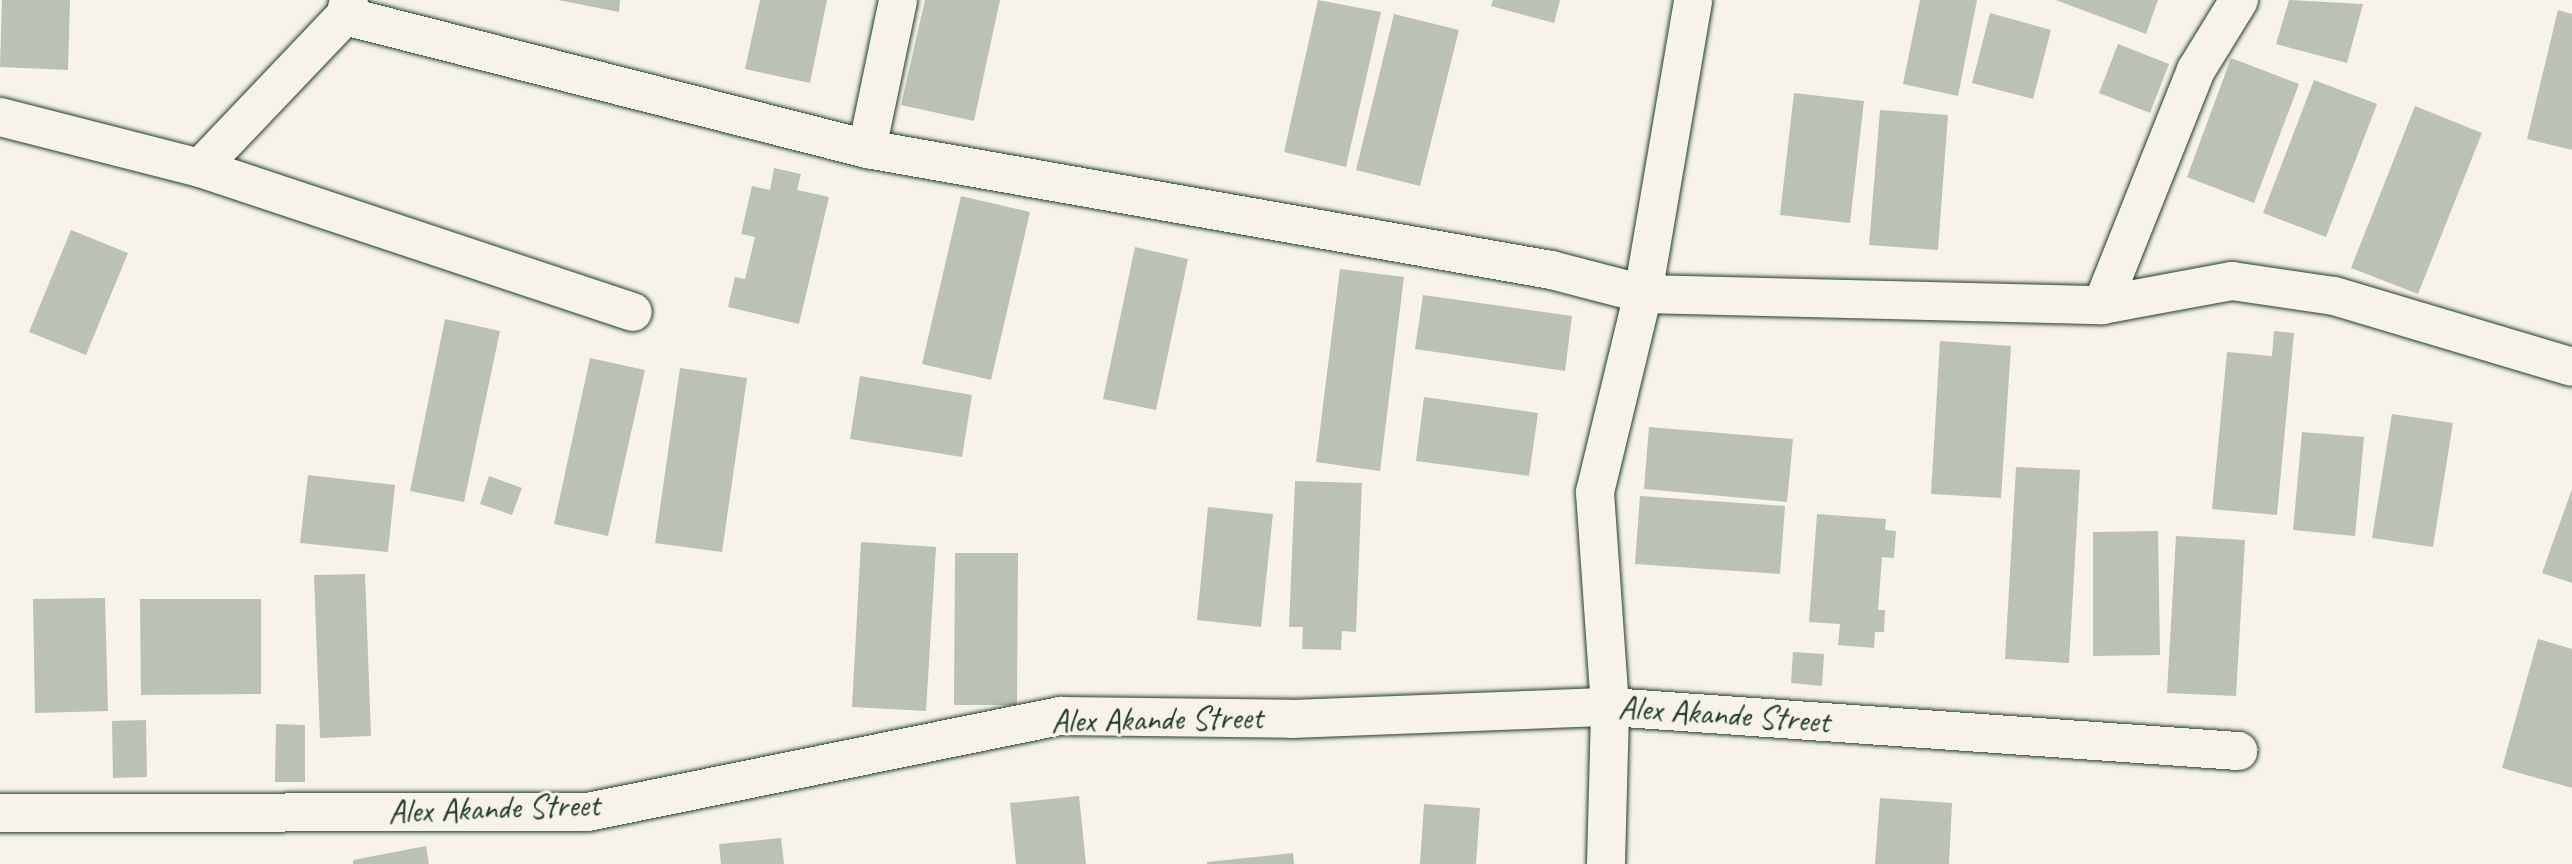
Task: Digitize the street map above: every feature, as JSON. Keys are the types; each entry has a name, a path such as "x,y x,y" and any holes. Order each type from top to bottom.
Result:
{"street":[{"path":"867,149 898,0"},
{"path":"1606,864 1610,707 1595,492 1643,294 1693,0"},
{"path":"2102,305 2196,70 2239,0"},
{"path":"200,168 347,8 867,149 1551,270 1643,294 2102,305 2232,281 2334,296 2572,367"},
{"path":"0,117 200,168 633,312"},
{"name":"Alex Akande Street","path":"0,813 588,811 1060,716 1292,719 1610,707 2238,751"}],"building":[{"path":"2,0 70,0 68,70 0,67"},
{"path":"558,0 620,0 619,12"},
{"path":"760,0 827,0 810,83 745,69"},
{"path":"925,0 1000,0 974,121 901,105"},
{"path":"1318,0 1381,12 1346,167 1284,152"},
{"path":"1493,0 1560,0 1554,23 1491,6"},
{"path":"1920,0 1977,0 1958,96 1903,84"},
{"path":"2056,0 2158,0 2146,34"},
{"path":"2289,0 2363,4 2347,63 2276,44"},
{"path":"2558,10 2572,14 2572,150 2527,139"},
{"path":"1990,13 2051,30 2033,99 1972,83"},
{"path":"1394,14 1459,30 1420,186 1356,170"},
{"path":"2118,44 2169,64 2150,113 2099,93"},
{"path":"2231,58 2299,84 2254,203 2187,177"},
{"path":"2314,80 2377,104 2326,237 2263,213"},
{"path":"1794,93 1864,101 1850,223 1780,215"},
{"path":"2415,106 2482,133 2418,294 2351,268"},
{"path":"1880,110 1948,115 1938,250 1869,245"},
{"path":"774,168 801,174 797,190 829,197 799,324 728,307 735,277 745,279 755,237 741,234 752,186 770,190"},
{"path":"961,196 1030,212 991,380 922,364"},
{"path":"71,230 128,253 86,355 29,332"},
{"path":"1135,247 1188,259 1156,410 1103,399"},
{"path":"1340,269 1404,277 1380,471 1316,462"},
{"path":"1423,295 1572,316 1565,371 1415,349"},
{"path":"445,319 500,331 464,502 410,491"},
{"path":"2274,331 2294,333 2277,515 2212,509 2227,352 2272,356"},
{"path":"1940,341 2011,346 2001,498 1931,494"},
{"path":"590,358 645,370 608,536 554,524"},
{"path":"680,368 747,378 722,552 655,543"},
{"path":"860,376 972,395 962,457 850,439"},
{"path":"1424,397 1538,413 1529,476 1416,461"},
{"path":"2392,414 2453,423 2433,547 2372,538"},
{"path":"1649,427 1793,439 1787,502 1644,489"},
{"path":"2302,432 2364,437 2355,536 2293,530"},
{"path":"2016,467 2080,470 2069,663 2005,659"},
{"path":"308,475 395,485 388,552 300,543"},
{"path":"489,476 522,488 512,515 480,504"},
{"path":"1295,481 1362,483 1356,632 1342,631 1341,650 1302,649 1303,627 1289,627"},
{"path":"2572,489 2572,583 2542,573"},
{"path":"1640,496 1785,506 1780,574 1635,564"},
{"path":"1208,507 1273,514 1261,627 1197,620"},
{"path":"1817,514 1886,519 1885,530 1896,531 1894,558 1882,557 1878,610 1885,610 1884,632 1875,632 1874,648 1838,645 1840,624 1809,622"},
{"path":"2158,531 2160,655 2093,656 2093,532"},
{"path":"2176,536 2245,540 2236,696 2167,693"},
{"path":"861,542 936,547 926,711 852,707"},
{"path":"955,553 1018,553 1017,705 954,705"},
{"path":"365,574 371,736 320,738 314,575"},
{"path":"105,598 108,711 35,713 33,599"},
{"path":"140,599 261,599 261,694 141,695"},
{"path":"2538,639 2572,649 2572,788 2502,768"},
{"path":"1793,652 1824,654 1822,686 1791,683"},
{"path":"146,720 147,777 113,778 112,721"},
{"path":"276,724 305,725 305,782 275,782"},
{"path":"1079,796 1086,864 1016,864 1010,803"},
{"path":"1880,798 1952,803 1949,864 1875,864"},
{"path":"1424,804 1480,808 1476,864 1420,864"},
{"path":"781,838 784,864 721,864 719,844"},
{"path":"426,846 429,864 353,864 353,860"},
{"path":"1293,853 1294,864 1207,864 1207,862"}]}
